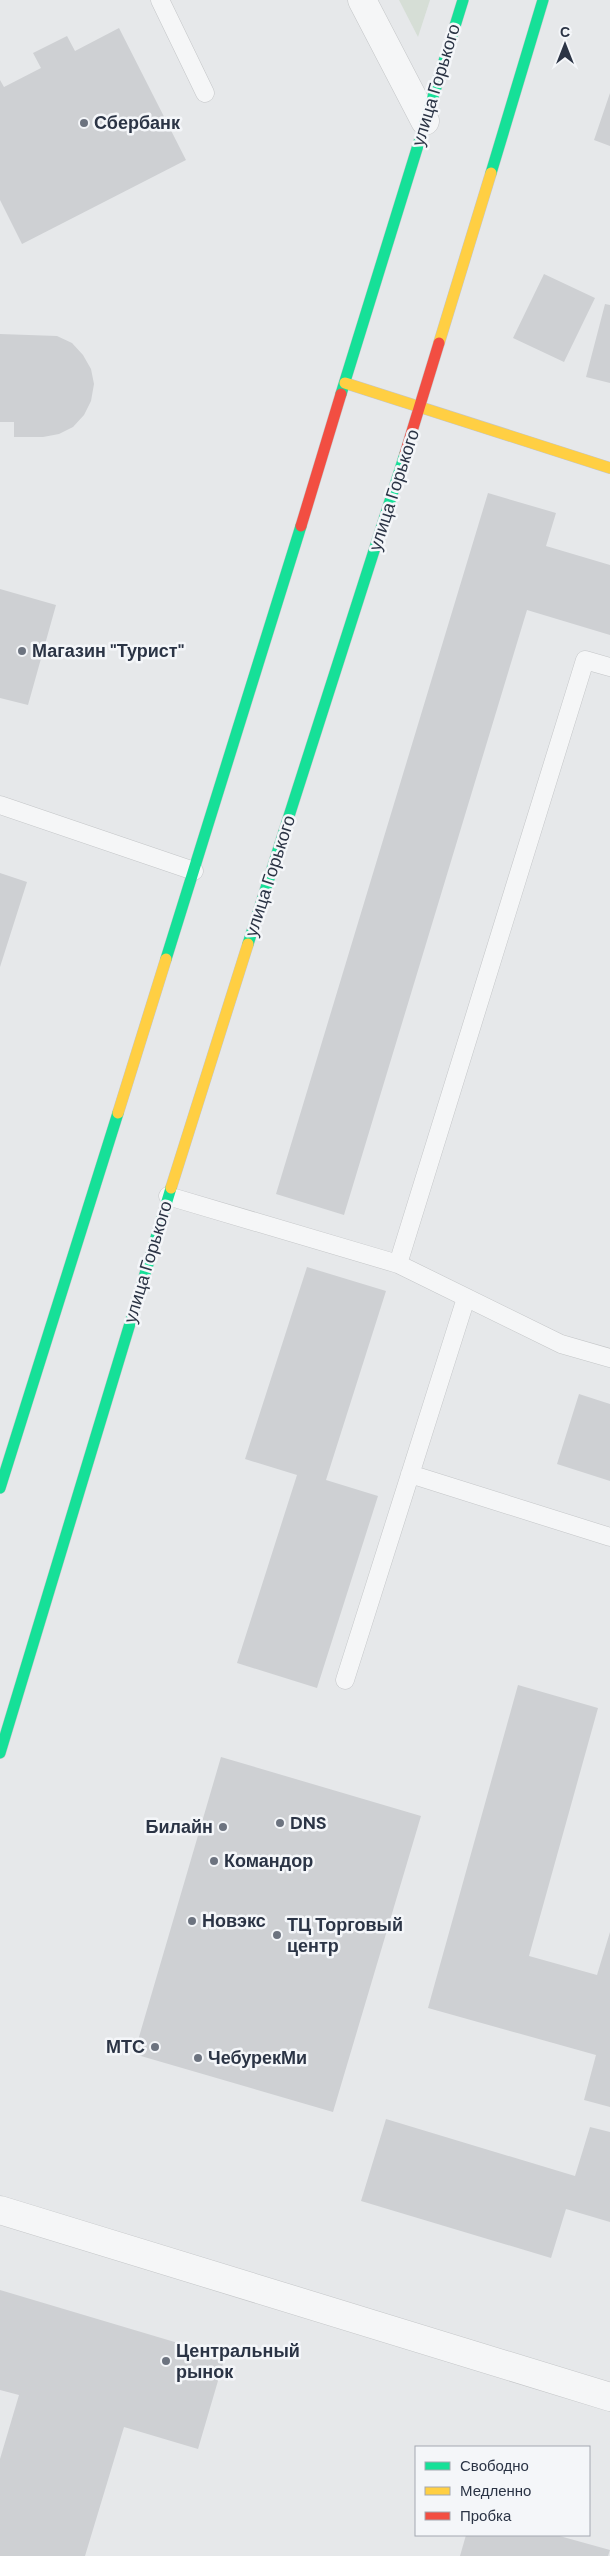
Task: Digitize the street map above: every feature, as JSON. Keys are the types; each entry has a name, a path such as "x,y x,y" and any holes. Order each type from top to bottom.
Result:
{"main road":[{"name":"улица Горького","path":"0,1488 194,871 463,0"},
{"name":"улица Горького","path":"0,1753 168,1196 420,408 543,0"},
{"path":"345,382 420,408 610,468"}],"street":[{"path":"362,0 425,121"},
{"path":"0,2210 610,2397"}],"lane":[{"path":"160,0 205,92"},
{"path":"398,1264 586,660 610,667"},
{"path":"0,805 194,871"},
{"path":"168,1196 398,1264 561,1344 610,1358"},
{"path":"345,1680 466,1298"},
{"path":"410,1474 610,1537"}],"shaded area":[{"path":"399,0 430,0 418,37"}],"building":[{"name":"Сбербанк","path":"119,28 186,160 22,244 0,200 0,80 4,87 41,68 33,53 67,36 75,51"},
{"path":"610,93 610,146 594,140"},
{"path":"544,274 595,298 564,362 513,338"},
{"path":"605,304 610,305 610,383 586,377"},
{"path":"0,334 57,336 72,343 83,355 91,369 94,384 91,401 84,415 73,427 59,434 43,437 14,437 14,422 0,422"},
{"path":"488,493 556,513 546,546 610,565 610,635 527,610 344,1215 276,1194"},
{"name":"Магазин \"Турист\"","path":"0,589 56,605 28,705 0,698"},
{"path":"0,873 27,882 0,967"},
{"path":"307,1267 386,1291 326,1480 378,1496 317,1688 237,1663 297,1475 245,1459"},
{"path":"579,1394 610,1404 610,1481 557,1464"},
{"path":"518,1685 598,1708 529,1956 597,1975 610,1932 610,2107 584,2100 596,2055 428,2008"},
{"name":"ТЦ Торговый центр","path":"221,1757 421,1816 333,2112 134,2054"},
{"path":"386,2119 575,2176 590,2127 610,2132 610,2222 566,2209 551,2258 361,2201"},
{"path":"0,2290 225,2357 198,2449 124,2427 85,2556 0,2556 0,2459 19,2395 0,2390"},
{"path":"466,2536 560,2536 610,2550 608,2556 460,2556"}],"traffic: fast":[{"path":"341,394 463,0"},
{"path":"491,173 543,0"},
{"path":"248,944 405,454"},
{"path":"166,959 301,526"},
{"path":"0,1488 118,1113"},
{"path":"0,1753 171,1188"}],"traffic: slow":[{"path":"439,343 491,173"},
{"path":"345,383 610,468"},
{"path":"171,1188 248,944"},
{"path":"118,1113 166,959"}],"traffic: jam":[{"path":"405,454 439,343"},
{"path":"301,526 341,394"}],"place":[{"name":"Сбербанк","path":"84,123"},
{"name":"Магазин \"Турист\"","path":"22,651"},
{"name":"DNS","path":"280,1823"},
{"name":"Билайн","path":"223,1827"},
{"name":"Командор","path":"214,1861"},
{"name":"Новэкс","path":"192,1921"},
{"name":"ТЦ Торговый центр","path":"277,1935"},
{"name":"МТС","path":"155,2047"},
{"name":"ЧебурекМи","path":"198,2058"},
{"name":"Центральный рынок","path":"166,2361"}]}
